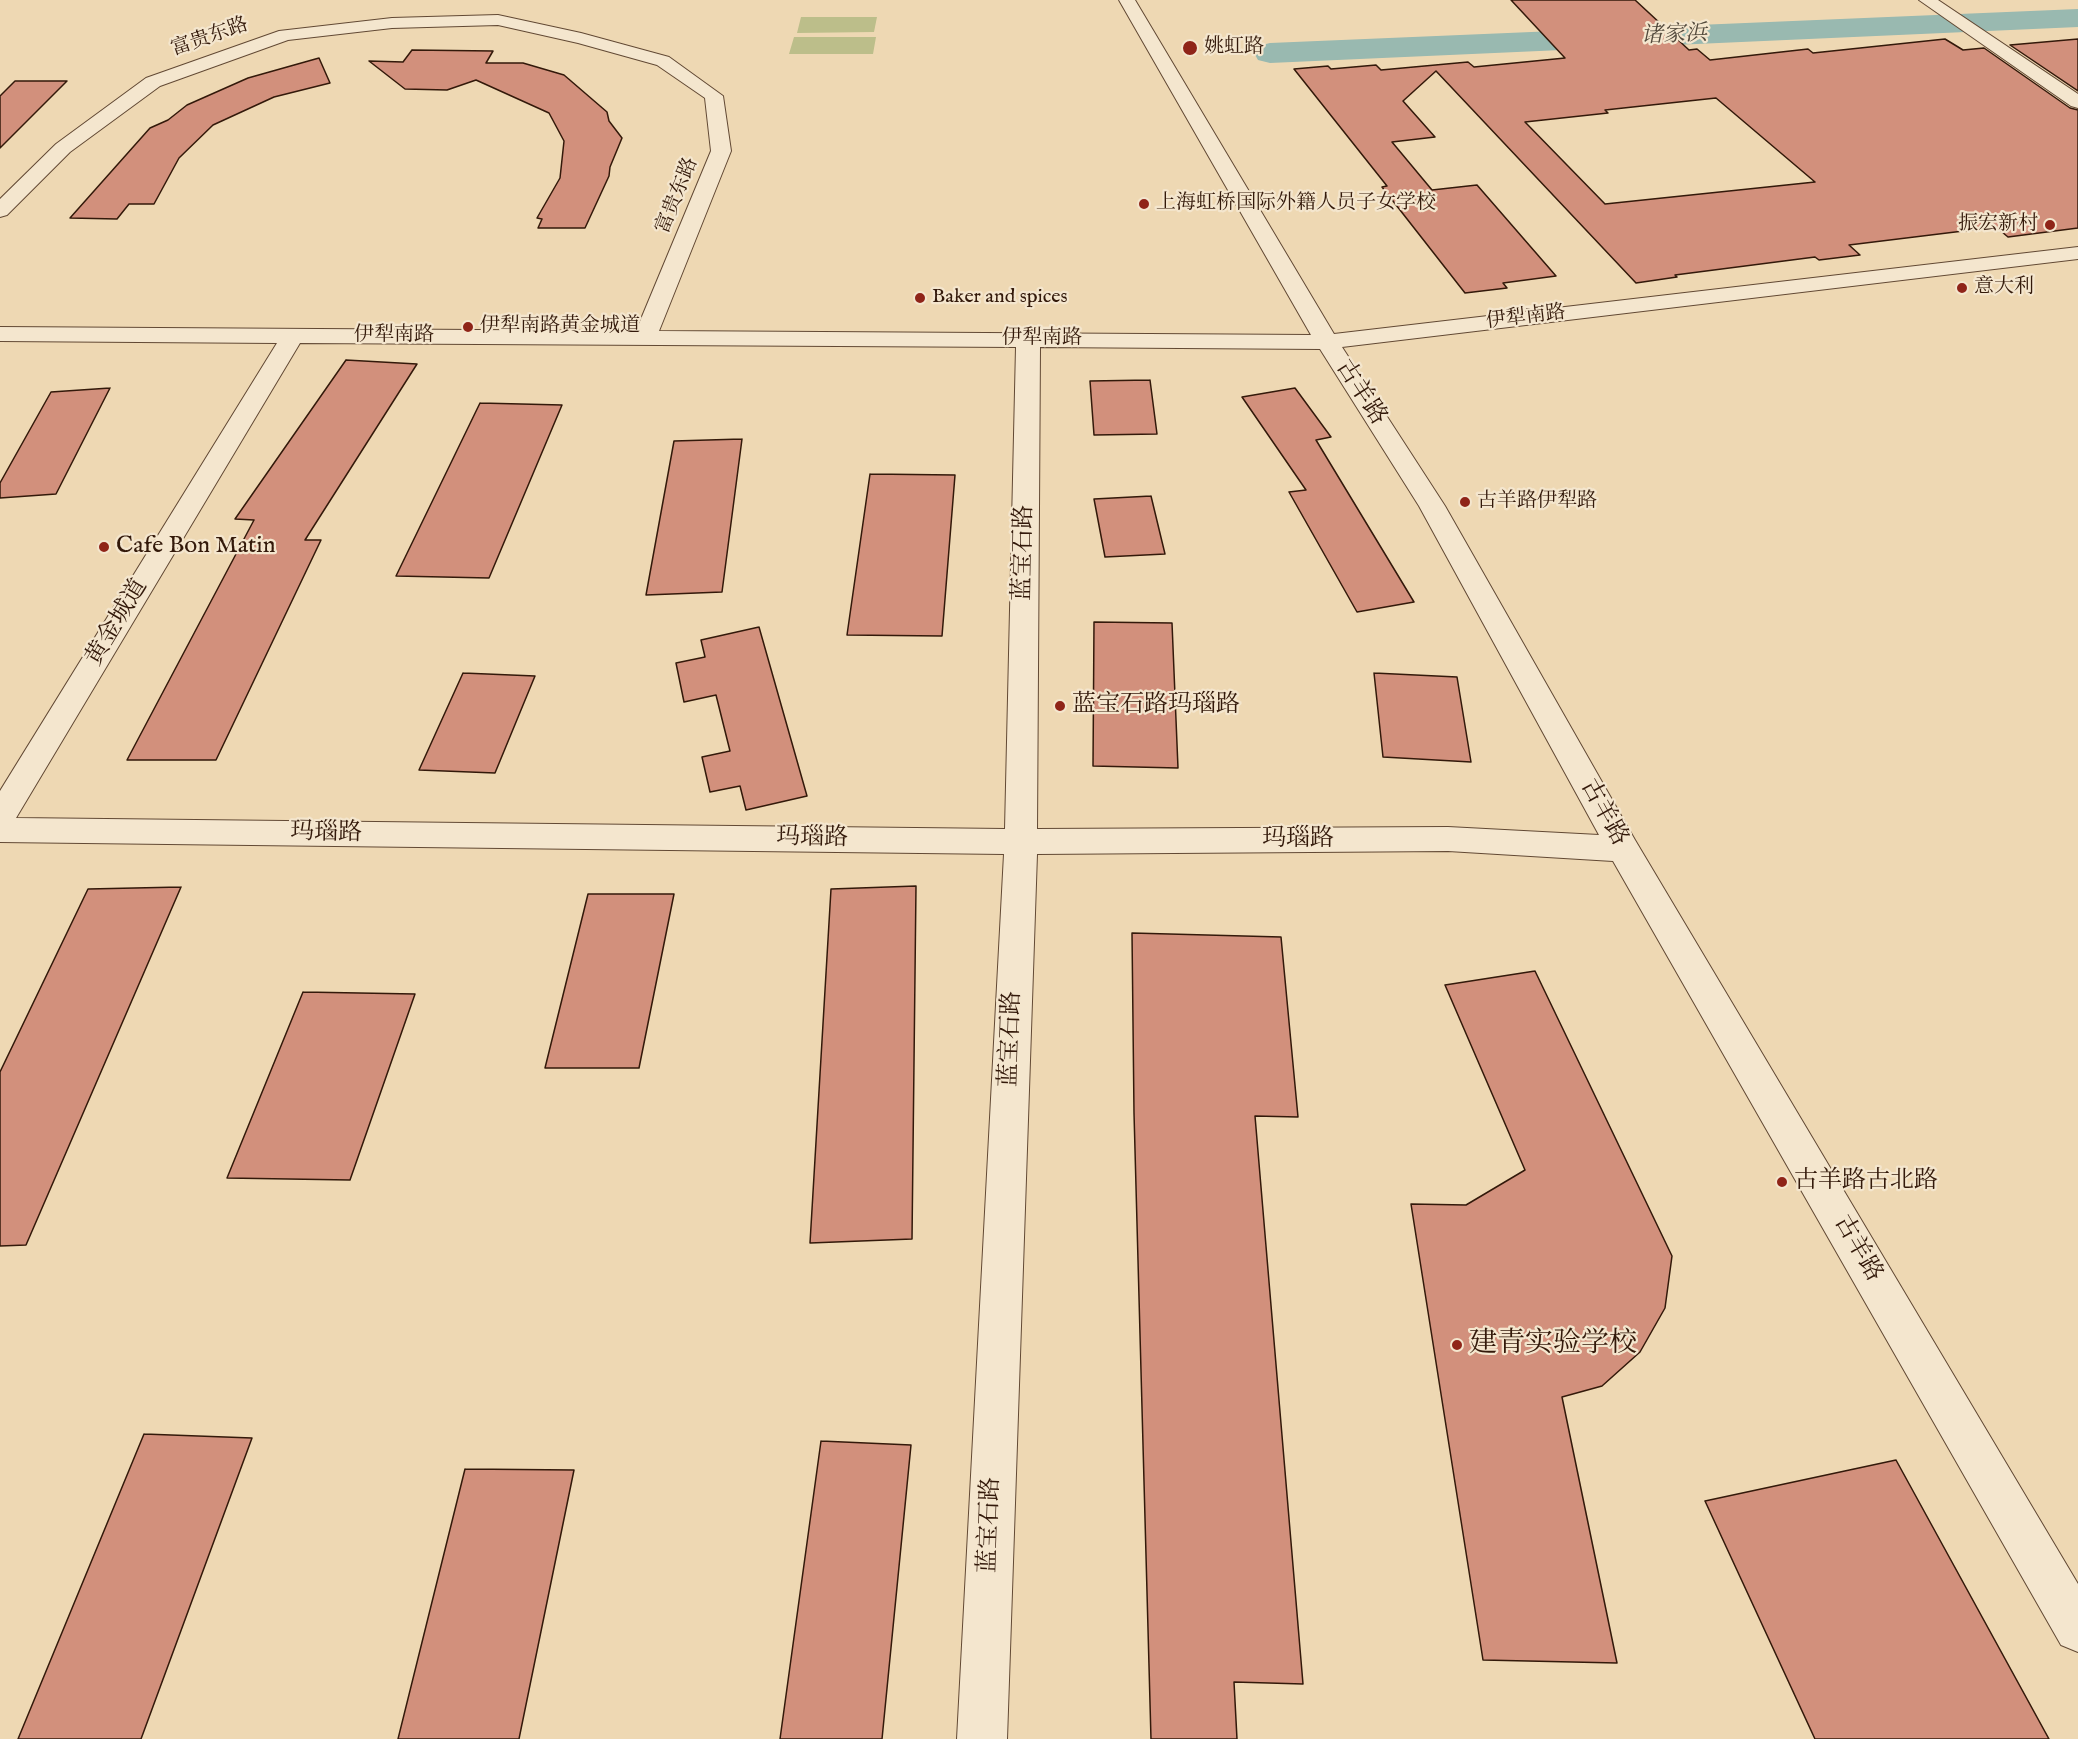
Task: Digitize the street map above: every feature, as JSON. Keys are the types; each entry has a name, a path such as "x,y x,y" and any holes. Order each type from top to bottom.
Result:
{"street":[{"path":"498,20 507,0"},
{"name":"古羊路","path":"1127,0 1327,342 1432,506 1623,849 2078,1628"},
{"path":"1926,0 2078,102"},
{"name":"富贵东路","path":"0,211 63,148 153,82 285,35 392,23 498,20 580,38 663,61 714,96 721,151 645,336"},
{"name":"伊犁南路","path":"0,334 645,336 1327,342 2078,253"},
{"name":"黄金城道","path":"0,818 293,335"},
{"name":"蓝宝石路","path":"982,1739 1021,842 1028,339"},
{"name":"玛瑙路","path":"0,830 1021,842 1448,839 1623,849"}],"green space":[{"path":"801,17 877,17 874,32 797,33"},
{"path":"794,37 876,37 873,54 789,54"}],"building":[{"path":"1511,0 1635,0 1689,50 1697,49 1710,60 1808,49 1813,53 1945,39 1963,50 1984,48 2070,108 2078,110 2078,228 2008,237 1996,227 1849,245 1860,255 1819,260 1815,257 1675,275 1677,277 1636,283 1436,71 1403,101 1435,137 1392,142 1432,190 1477,185 1556,276 1503,283 1507,288 1465,293 1382,187 1387,186 1294,69 1328,66 1331,69 1376,65 1381,70 1468,62 1474,67 1565,58","holes":["1716,98 1815,182 1605,204 1525,122 1608,113 1605,110"]},
{"path":"2078,39 2078,91 2010,45"},
{"path":"412,50 493,51 486,63 523,63 564,75 607,112 609,121 622,138 610,167 609,176 585,228 538,228 542,219 537,218 560,178 564,141 549,113 476,80 447,90 405,89 369,61 403,62"},
{"path":"319,58 330,83 274,97 213,125 179,158 154,204 129,204 117,219 70,218 150,128 168,120 187,105 248,78"},
{"path":"15,81 67,81 0,148 0,96"},
{"path":"346,360 417,364 305,540 321,540 216,760 127,760 254,520 235,519"},
{"path":"1150,380 1157,434 1094,435 1090,381"},
{"path":"110,388 56,494 0,498 0,483 51,392"},
{"path":"1295,388 1331,437 1316,440 1414,602 1357,612 1289,492 1306,490 1242,397"},
{"path":"480,403 562,405 489,578 396,576"},
{"path":"742,439 722,592 646,595 674,441"},
{"path":"870,474 955,475 942,636 847,635"},
{"path":"1151,496 1165,554 1105,557 1094,499"},
{"path":"1094,622 1172,623 1178,768 1093,766"},
{"path":"759,627 807,796 746,810 740,786 710,792 702,757 730,751 716,695 684,702 676,663 705,657 701,640"},
{"path":"463,673 535,676 495,773 419,770"},
{"path":"1374,673 1457,677 1471,762 1383,757"},
{"path":"916,886 912,1239 810,1243 831,889"},
{"path":"181,887 26,1245 0,1246 0,1072 88,889"},
{"path":"588,894 674,894 639,1068 545,1068"},
{"path":"1132,933 1281,937 1298,1117 1255,1116 1303,1684 1234,1682 1237,1739 1151,1739 1134,1113"},
{"path":"1535,971 1672,1256 1665,1308 1640,1352 1602,1386 1562,1397 1617,1663 1483,1660 1411,1204 1466,1205 1525,1170 1445,985"},
{"path":"303,992 415,994 350,1180 227,1178"},
{"path":"144,1434 252,1438 141,1739 18,1739"},
{"path":"821,1441 911,1445 882,1739 780,1739"},
{"path":"1896,1460 2049,1739 1815,1739 1705,1501"},
{"path":"465,1469 574,1470 519,1739 398,1739"}],"waterway":[{"name":"诸家浜","path":"1270,53 2078,18"}],"place":[{"name":"姚虹路","path":"1190,48"},
{"name":"上海虹桥国际外籍人员子女学校","path":"1144,204"},
{"name":"振宏新村","path":"2050,225"},
{"name":"意大利","path":"1962,288"},
{"name":"Baker and spices","path":"920,298"},
{"name":"伊犁南路黄金城道","path":"468,327"},
{"name":"古羊路伊犁路","path":"1465,502"},
{"name":"Cafe Bon Matin","path":"104,547"},
{"name":"蓝宝石路玛瑙路","path":"1060,706"},
{"name":"古羊路古北路","path":"1782,1182"},
{"name":"建青实验学校","path":"1457,1345"}]}
